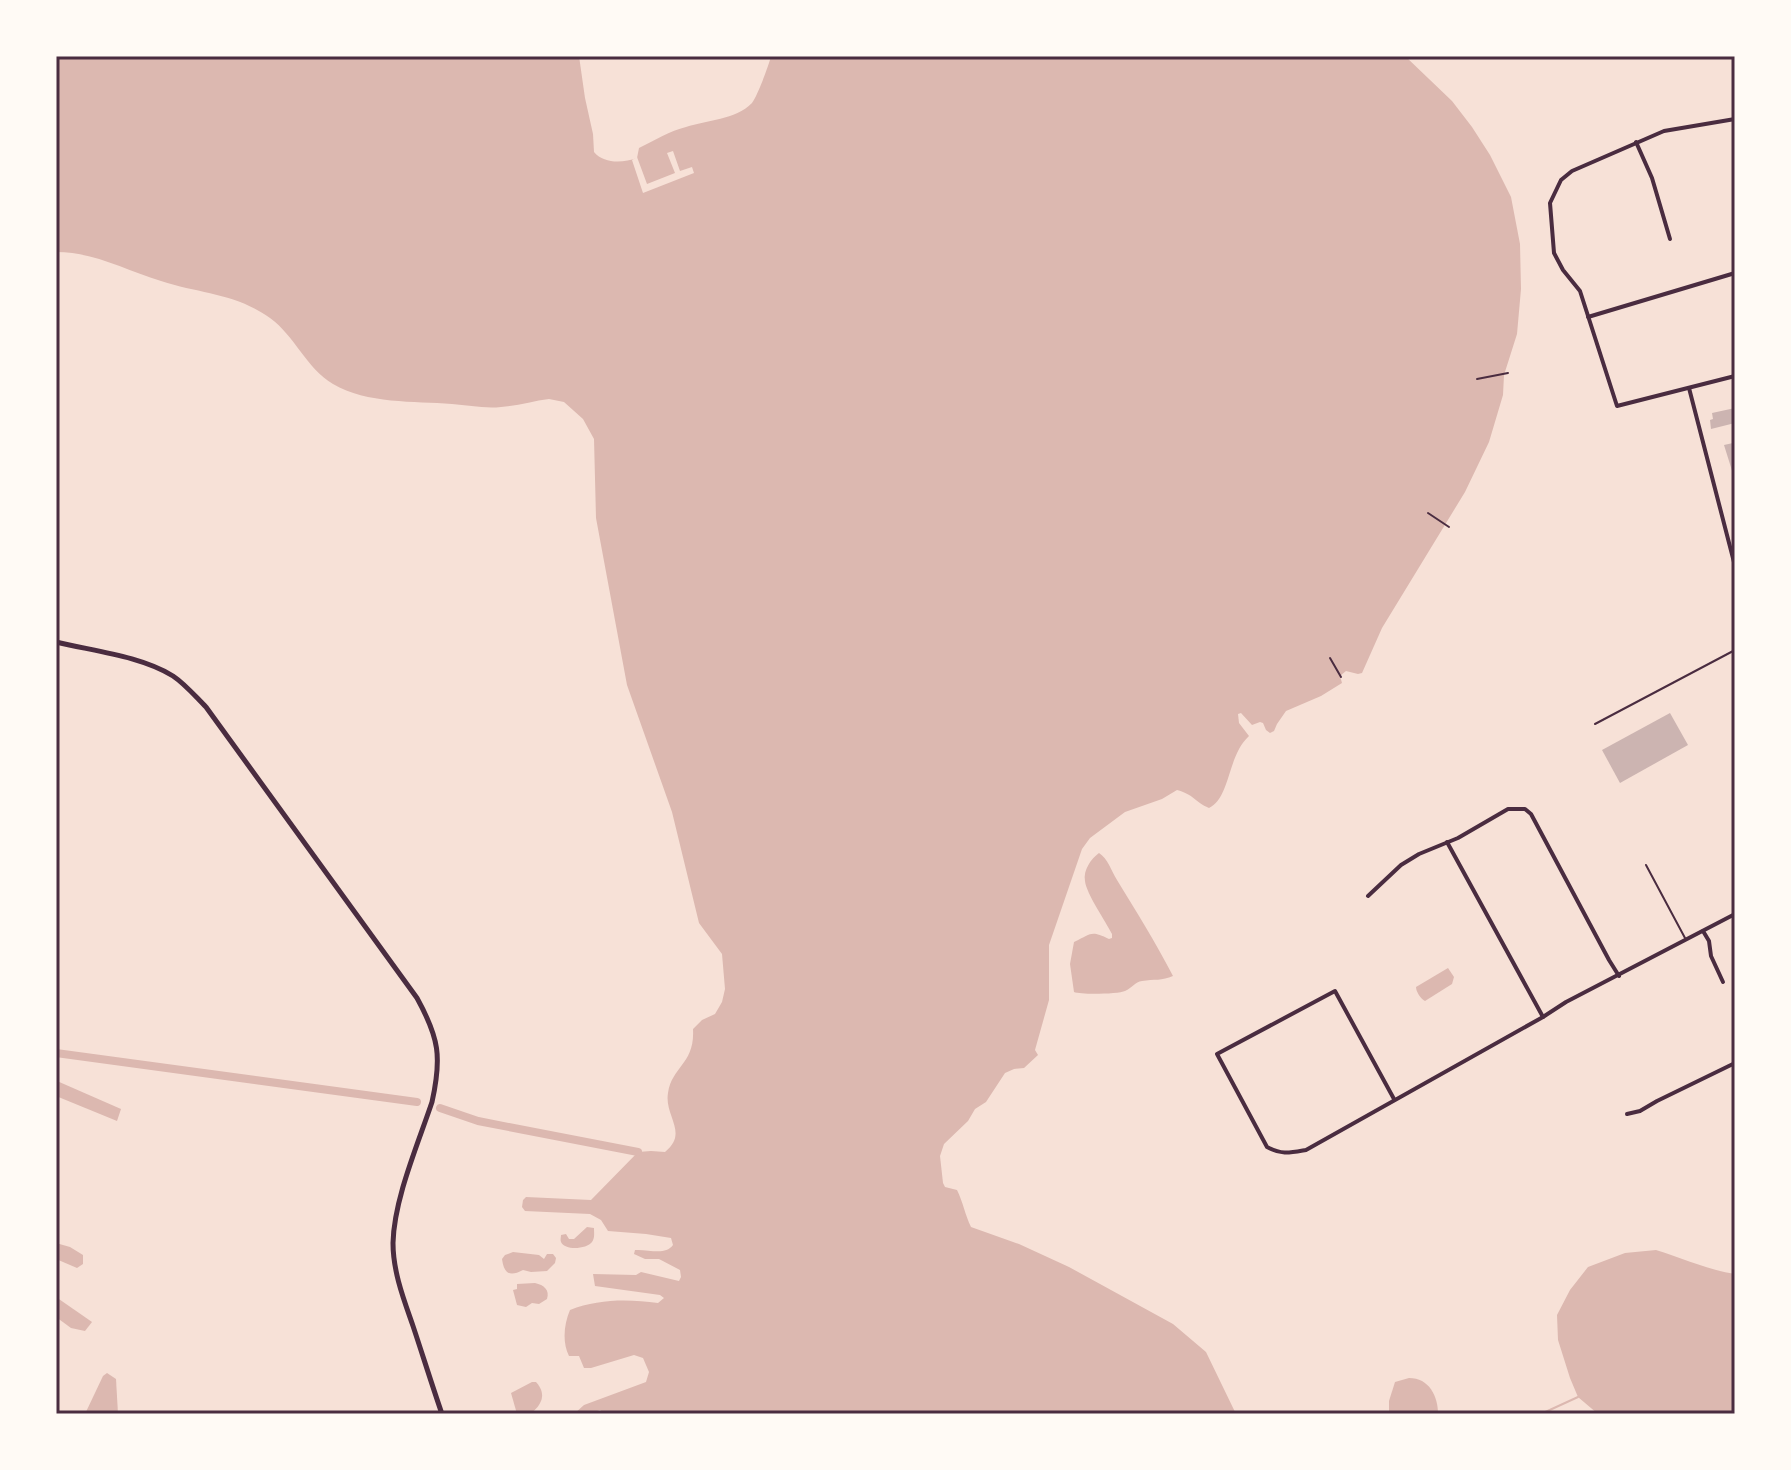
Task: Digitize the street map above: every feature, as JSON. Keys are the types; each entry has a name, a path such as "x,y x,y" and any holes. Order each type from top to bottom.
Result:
{"street":[{"path":"1735,119 1664,131 1572,171 1561,180 1550,203 1554,253 1580,291 1617,406 1735,376"},
{"path":"1636,142 1652,178 1670,239"},
{"path":"1588,317 1735,273"},
{"path":"1689,388 1735,566"},
{"path":"56,642 157,668 173,676 206,707 417,998 431,1024 436,1039 436,1086 400,1199 393,1244 394,1263 402,1292 442,1414"},
{"path":"1368,896 1401,865 1419,854 1508,809 1525,809 1531,814 1619,976"},
{"path":"1447,842 1543,1017"},
{"path":"1394,1099 1335,991 1217,1054 1267,1147 1287,1153 1306,1150 1587,991 1735,914"},
{"path":"1703,931 1723,982"},
{"path":"1627,1114 1640,1111 1735,1063"}],"lane":[{"path":"1595,724 1735,650"},
{"path":"1646,865 1687,940"}],"path":[{"path":"1477,379 1508,373"},
{"path":"1428,513 1449,527"},
{"path":"1330,658 1341,677"}],"shaded area":[{"path":"56,56 579,56 594,152 603,159 614,161 637,158 639,148 674,131 745,109 757,94 771,56 1405,56 1452,101 1490,155 1511,197 1520,244 1521,289 1517,334 1489,442 1465,492 1382,628 1362,673 1346,671 1340,676 1342,683 1286,711 1270,733 1263,723 1252,725 1241,713 1238,714 1239,723 1249,736 1237,754 1221,795 1209,808 1177,790 1162,799 1125,812 1090,838 1082,849 1049,945 1049,1000 1035,1050 1038,1055 1024,1068 1005,1073 986,1102 975,1109 968,1121 944,1144 940,1156 943,1183 945,1187 957,1190 971,1227 1069,1267 1173,1324 1206,1352 1236,1414 605,1414 600,1410 574,1414 584,1405 646,1382 649,1372 643,1358 634,1355 584,1368 579,1356 569,1356 565,1345 565,1327 570,1310 613,1301 658,1303 664,1298 595,1286 593,1274 636,1275 641,1272 679,1281 680,1270 659,1259 645,1259 634,1254 635,1250 666,1250 673,1245 671,1238 608,1231 601,1220 590,1214 525,1211 523,1200 526,1197 591,1200 638,1152 665,1152 672,1145 675,1131 668,1101 670,1084 687,1058 693,1041 693,1029 715,1014 725,989 722,954 699,923 672,812 627,685 596,518 594,439 583,419 564,402 549,399 489,408 391,400 346,390 315,369 279,325 257,310 96,258 56,252"},
{"path":"1099,853 1173,976 1140,982 1121,992 1074,992 1070,964 1074,942 1091,934 1112,938 1085,881 1088,865"},
{"path":"1448,968 1454,977 1452,984 1423,1000 1416,987"},
{"path":"57,1081 121,1109 117,1121 56,1096"},
{"path":"587,1227 594,1228 594,1239 589,1244 571,1248 561,1242 561,1235 566,1234 569,1239 574,1239"},
{"path":"56,1243 83,1255 83,1264 77,1268 56,1259"},
{"path":"1656,1250 1735,1274 1735,1414 1598,1414 1578,1397 1558,1340 1557,1315 1570,1290 1588,1267 1625,1253"},
{"path":"513,1252 539,1255 544,1259 547,1254 553,1254 555,1263 547,1271 523,1270 511,1274 504,1268 502,1259"},
{"path":"535,1283 546,1288 547,1299 526,1307 517,1305 513,1290 517,1289 517,1284"},
{"path":"56,1297 92,1322 85,1331 71,1328 56,1317"},
{"path":"107,1373 116,1379 118,1414 85,1414 103,1376"},
{"path":"1409,1378 1422,1381 1431,1389 1438,1414 1389,1414 1395,1382"},
{"path":"536,1382 541,1391 540,1403 530,1414 517,1414 511,1393"}],"pier":[{"path":"673,151 680,171 692,167 694,173 643,193 632,160 637,157 647,184 675,173 667,153"}],"building":[{"path":"1735,408 1735,423 1711,429 1712,413"},
{"path":"1733,443 1735,448 1734,477 1724,445"},
{"path":"1670,713 1688,745 1620,783 1602,750"}],"waterway":[{"path":"56,1053 417,1102"},
{"path":"440,1108 478,1121 638,1152"},
{"path":"1541,1414 1578,1397"}]}
